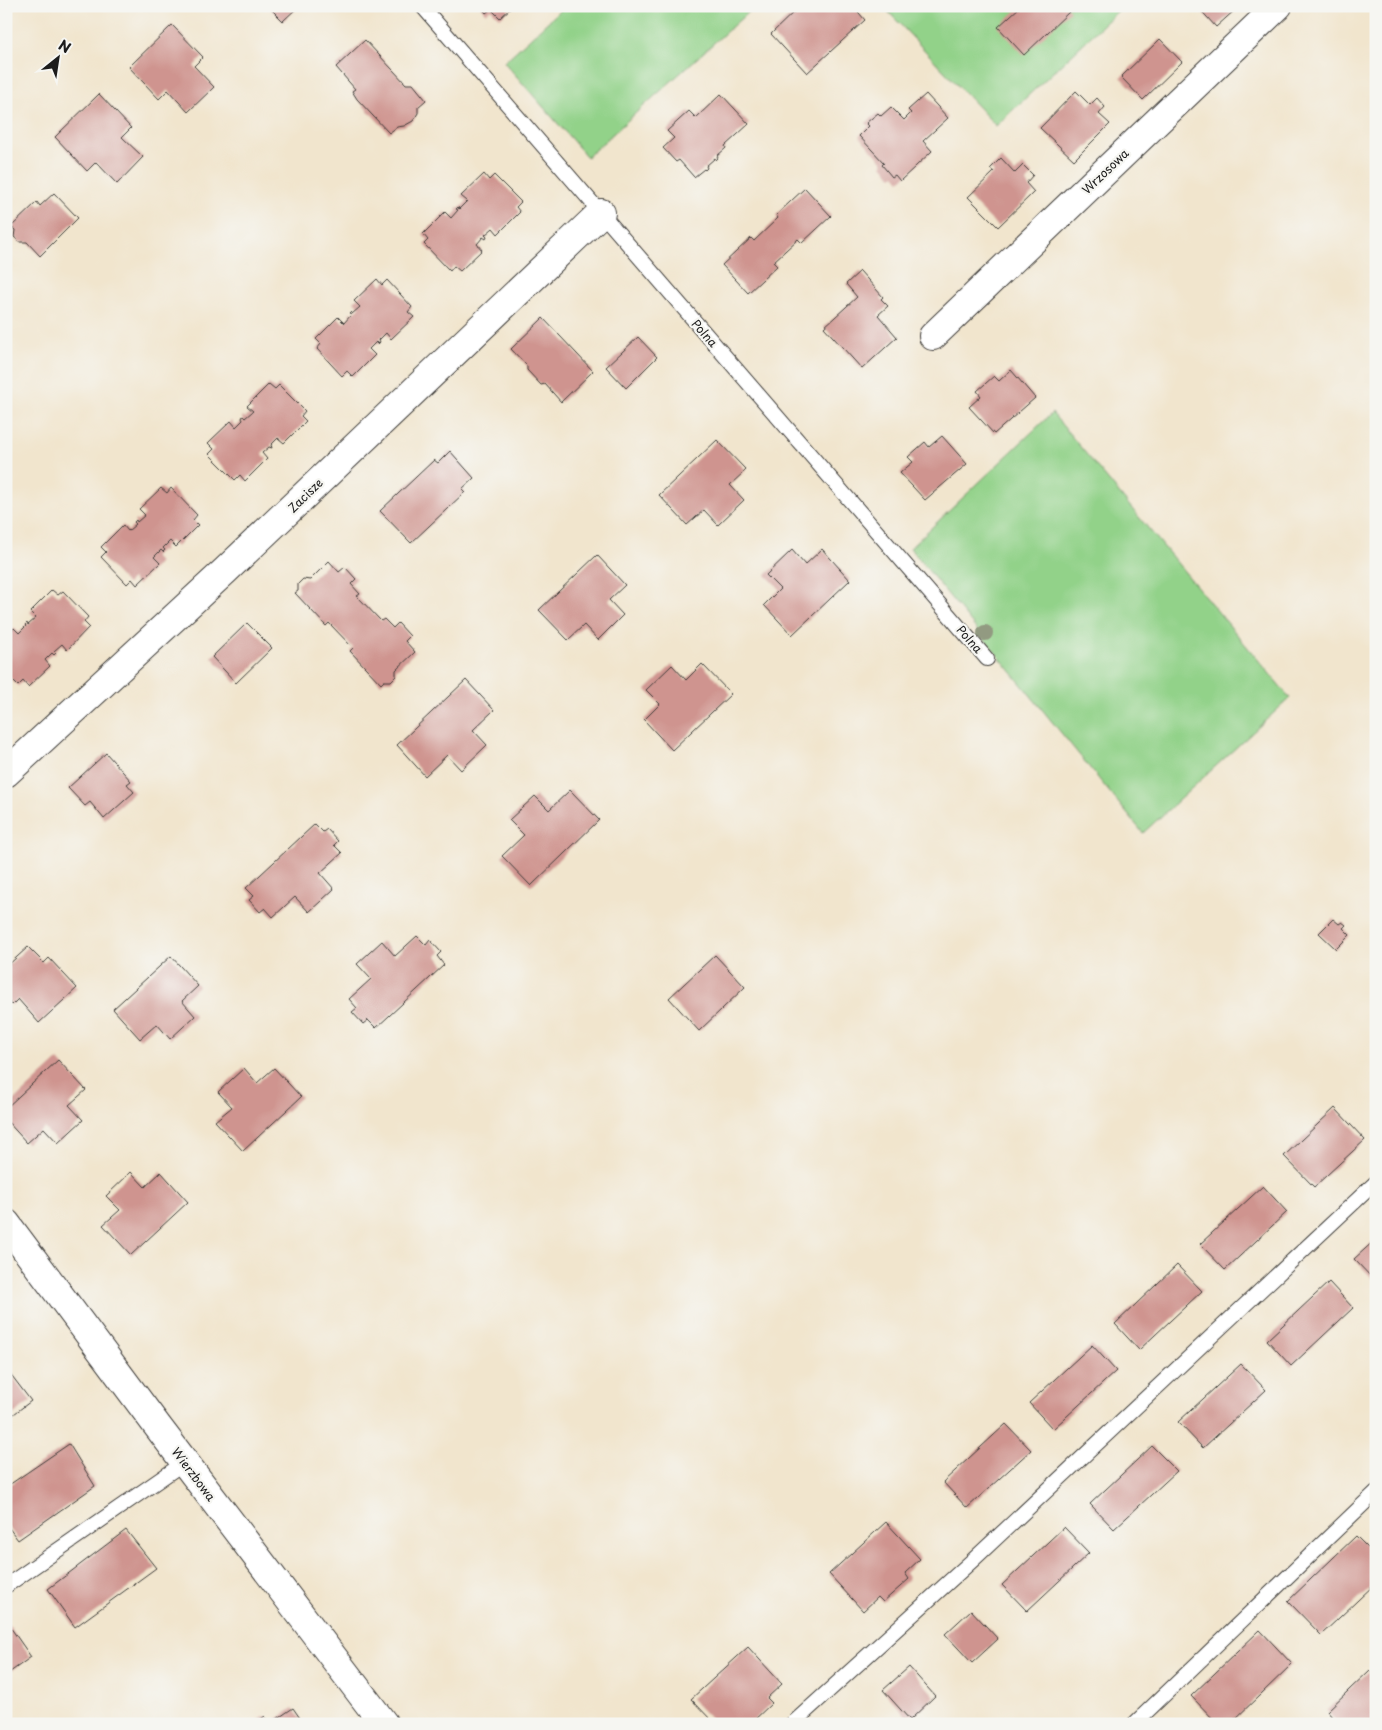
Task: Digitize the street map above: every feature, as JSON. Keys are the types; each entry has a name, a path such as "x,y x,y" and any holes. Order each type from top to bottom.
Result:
{"street":[{"name":"Wrzosowa","path":"933,336 1278,6"},
{"name":"Zacisze","path":"6,773 232,565 600,213"},
{"name":"Wierzbowa","path":"6,1223 384,1724"}],"lane":[{"name":"Polna","path":"422,6 987,660"},
{"path":"792,1724 974,1559 1376,1182"},
{"path":"6,1586 185,1462"},
{"path":"1134,1724 1376,1492"}],"green space":[{"path":"565,6 755,6 587,157 504,62"},
{"path":"883,6 1123,6 996,126"},
{"path":"1052,413 1290,698 1143,833 910,548"}],"building":[{"path":"268,6 299,6 283,21"},
{"path":"480,6 513,6 500,18 491,9 486,13"},
{"path":"800,6 853,6 865,20 807,73 771,34"},
{"path":"1021,6 1066,6 1070,11 1024,55 998,27"},
{"path":"1197,6 1233,6 1236,9 1216,27"},
{"path":"172,25 203,57 194,66 214,87 188,112 168,90 159,99 129,67"},
{"path":"1160,39 1182,62 1143,100 1121,77"},
{"path":"365,40 406,84 413,84 426,100 418,107 418,113 413,121 404,126 397,127 389,133 357,99 352,91 355,89 336,67"},
{"path":"1076,91 1090,105 1097,98 1105,107 1099,114 1110,124 1074,160 1040,128"},
{"path":"99,94 131,128 122,137 143,157 117,184 96,162 87,171 55,137"},
{"path":"721,94 749,124 725,146 726,148 717,156 716,160 715,158 706,166 705,170 694,177 679,160 676,162 663,148 674,138 667,131 689,111 696,118"},
{"path":"926,94 948,118 923,141 932,151 900,181 895,175 892,177 882,165 884,163 859,136 869,126 866,123 878,113 881,116 891,107 904,120 911,113 908,110"},
{"path":"1001,158 1015,173 1023,165 1033,175 1026,183 1034,192 998,227 968,197 994,172 990,169"},
{"path":"484,174 489,180 494,175 521,202 516,207 520,212 498,234 493,228 485,235 486,239 483,237 477,244 482,250 460,271 454,266 450,271 424,244 428,240 423,234 445,212 451,218 458,210 456,209 458,207 459,209 467,201 461,196"},
{"path":"805,188 831,216 802,243 798,239 773,262 777,266 748,293 722,265 751,238 754,241 778,218 776,215"},
{"path":"54,193 78,218 40,256 27,242 20,242 14,237 15,230 11,227 37,202 40,206"},
{"path":"860,271 883,297 881,299 888,306 878,315 897,337 862,369 824,327 857,297 846,284"},
{"path":"377,279 382,285 387,280 412,307 408,312 414,317 391,339 386,333 379,340 378,344 376,342 369,349 375,355 353,377 347,371 342,376 317,349 321,344 316,339 338,317 344,323 351,315 349,314 351,312 352,314 360,307 354,301"},
{"path":"543,318 593,371 561,402 545,384 541,385 511,349"},
{"path":"638,337 657,357 626,388 606,367"},
{"path":"1011,370 1035,398 994,434 969,407 981,396 977,391 994,376 999,381"},
{"path":"269,384 275,389 279,385 305,411 301,416 306,421 284,443 278,438 271,445 272,448 269,447 262,453 267,459 245,481 240,475 235,480 209,454 214,449 208,443 231,421 236,427 243,420 243,416 245,418 253,411 247,406"},
{"path":"942,436 967,464 925,500 900,473 913,462 908,457 925,442 929,447"},
{"path":"717,440 746,470 730,485 744,500 718,525 704,510 687,525 659,495"},
{"path":"450,451 474,478 462,489 465,492 411,543 380,511 434,460 438,463"},
{"path":"161,488 167,493 171,488 197,515 193,520 198,525 176,547 170,541 163,548 165,550 163,552 161,550 154,557 160,563 137,585 132,579 127,584 101,557 106,552 101,547 123,525 128,531 136,524 134,522 136,520 137,522 145,515 139,509"},
{"path":"822,549 850,580 792,635 764,605 780,589 766,575 792,550 805,565"},
{"path":"597,555 625,585 609,600 623,615 598,640 584,625 568,640 539,610"},
{"path":"329,561 339,572 345,567 356,579 351,584 360,594 357,596 381,621 384,619 393,628 398,623 410,636 405,641 415,652 396,670 396,676 391,681 384,681 381,684 350,651 353,648 329,623 326,626 295,593 298,591 298,584 303,579 310,580"},
{"path":"52,590 58,595 63,591 88,617 84,622 89,627 67,650 62,644 54,651 56,653 54,655 52,653 45,660 50,666 28,687 23,681 18,686 6,674 6,635 14,628 19,633 27,623 28,625 36,618 30,612"},
{"path":"247,623 272,648 236,683 212,657"},
{"path":"702,664 731,694 672,750 644,720 660,704 646,690 672,665 686,680"},
{"path":"466,680 494,710 473,730 487,745 461,770 447,755 425,776 397,745"},
{"path":"106,753 131,781 127,784 134,792 104,819 90,802 85,806 68,788"},
{"path":"570,790 599,820 531,886 502,856 524,835 509,820 535,796 549,810"},
{"path":"315,824 323,832 327,829 338,841 334,845 342,853 320,873 334,889 309,912 295,897 273,917 265,908 260,912 249,900 254,896 246,888"},
{"path":"1333,919 1339,924 1342,922 1346,925 1343,928 1350,935 1336,949 1319,933"},
{"path":"417,936 426,945 430,940 441,952 437,956 444,965 376,1028 368,1020 363,1024 352,1012 357,1008 349,999 371,979 357,964 382,941 395,956"},
{"path":"28,947 44,963 49,958 77,988 39,1023 18,999 12,1005 6,999 6,967"},
{"path":"715,955 745,987 699,1031 669,998"},
{"path":"171,956 198,986 182,1001 195,1016 170,1039 157,1024 140,1039 113,1009"},
{"path":"58,1060 86,1090 69,1105 83,1120 58,1143 44,1128 27,1143 6,1120 6,1108"},
{"path":"244,1068 257,1083 274,1068 301,1097 243,1151 215,1121 232,1107 218,1092"},
{"path":"1335,1108 1365,1140 1314,1187 1284,1156"},
{"path":"131,1172 145,1187 161,1172 188,1202 131,1255 103,1225 120,1210 106,1196"},
{"path":"1263,1186 1287,1212 1225,1270 1200,1244"},
{"path":"1376,1239 1376,1282 1354,1259"},
{"path":"1177,1265 1202,1291 1139,1350 1115,1324"},
{"path":"1329,1282 1353,1308 1291,1366 1267,1340"},
{"path":"1092,1345 1116,1371 1053,1429 1029,1403"},
{"path":"1241,1364 1266,1390 1203,1448 1178,1422"},
{"path":"6,1368 31,1401 6,1420"},
{"path":"1006,1424 1031,1450 967,1508 943,1482"},
{"path":"69,1444 95,1486 18,1540 6,1524 6,1487"},
{"path":"1152,1446 1177,1471 1114,1529 1090,1504"},
{"path":"886,1522 920,1559 905,1573 909,1579 883,1602 878,1597 863,1611 829,1574"},
{"path":"1064,1527 1089,1553 1027,1611 1002,1585"},
{"path":"126,1530 156,1568 75,1627 48,1589"},
{"path":"1356,1536 1376,1556 1376,1583 1321,1635 1288,1601"},
{"path":"971,1610 998,1639 972,1663 945,1634"},
{"path":"6,1621 31,1657 6,1675"},
{"path":"1260,1630 1292,1664 1230,1724 1218,1724 1191,1696"},
{"path":"748,1647 782,1684 767,1698 772,1703 750,1724 742,1724 740,1722 739,1724 715,1724 691,1699"},
{"path":"909,1667 935,1696 910,1720 883,1690"},
{"path":"1370,1670 1376,1676 1376,1724 1338,1724 1327,1711"},
{"path":"293,1708 304,1724 254,1724 265,1716 271,1723"}]}
